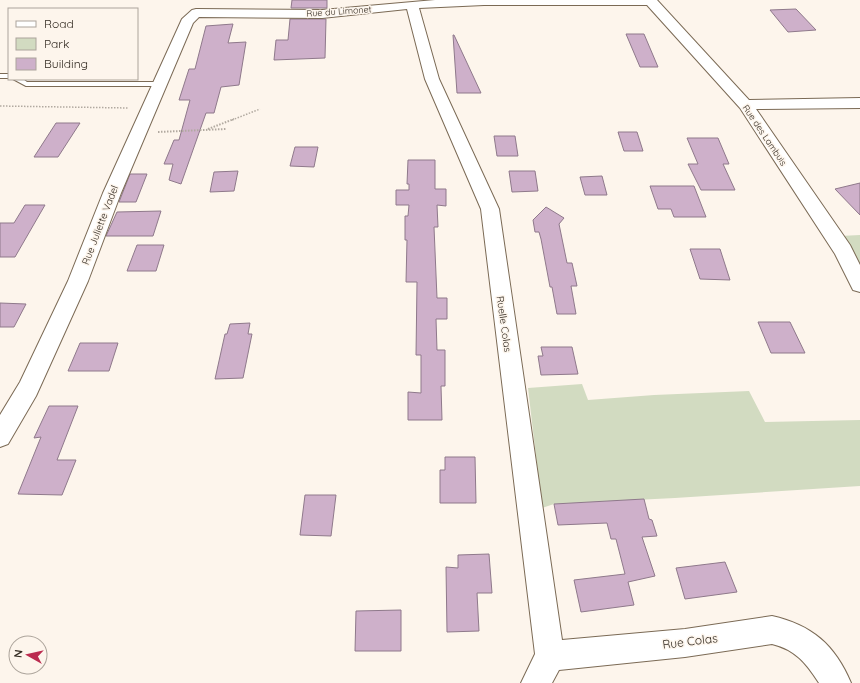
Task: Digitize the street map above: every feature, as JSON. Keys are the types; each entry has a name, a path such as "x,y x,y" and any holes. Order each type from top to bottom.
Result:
{"street":[{"name":"Rue du Limonet","path":"196,7 322,14 484,1 650,0"},
{"name":"Rue des Lambuis","path":"650,0 745,105 843,250 860,284"},
{"name":"Ruelle Colas","path":"412,6 432,80 490,209 550,656"},
{"name":"Rue Juliette Vadel","path":"0,436 28,389 78,280 148,108 187,22 196,7"},
{"path":"745,105 860,104"},
{"name":"Rue Colas","path":"550,656 685,643 772,630 786,632 800,639 820,656 836,683"},
{"path":"536,683 550,656"}],"lane":[{"path":"19,80 26,84 160,84"}],"path":[{"path":"0,106 148,108"},
{"path":"205,130 260,109"},
{"path":"138,132 226,129"}],"green space":[{"path":"860,235 860,274 840,236"},
{"path":"582,384 588,400 654,395 749,391 765,422 860,420 860,486 554,504 542,508 528,388"}],"building":[{"path":"292,0 327,0 327,8 291,8"},
{"path":"796,9 816,30 788,32 770,10"},
{"path":"290,19 326,19 325,58 274,60 276,40 288,40"},
{"path":"233,24 228,43 246,42 239,85 221,87 214,113 206,113 181,184 169,180 173,164 164,164 174,140 179,140 190,100 179,100 189,69 195,69 206,26"},
{"path":"626,34 644,34 658,67 640,67"},
{"path":"454,35 481,93 457,93"},
{"path":"56,123 80,123 58,157 34,157"},
{"path":"618,132 637,132 643,151 624,151"},
{"path":"494,136 515,136 518,156 497,156"},
{"path":"687,138 718,138 729,164 723,164 735,190 701,190 688,164 698,164"},
{"path":"295,147 318,147 314,167 290,166"},
{"path":"408,160 435,160 435,189 446,189 446,206 437,205 438,227 434,227 437,298 447,298 447,319 436,319 437,350 445,350 445,386 441,386 442,420 408,420 408,392 421,393 421,355 416,355 417,282 406,282 407,240 405,240 405,216 408,216 409,205 396,205 396,190 409,190 409,184 407,184"},
{"path":"238,171 234,191 210,192 214,172"},
{"path":"509,171 535,171 538,191 512,192"},
{"path":"130,174 147,174 136,202 119,202"},
{"path":"602,176 607,195 585,195 580,177"},
{"path":"860,183 860,215 835,189"},
{"path":"650,186 694,186 706,217 674,217 671,209 658,209"},
{"path":"25,205 45,205 15,257 0,257 0,223 14,223"},
{"path":"546,207 564,218 559,224 567,263 572,263 577,286 571,286 576,314 557,314 552,287 550,287 541,239 539,232 535,232 533,220"},
{"path":"161,211 153,236 106,236 117,212"},
{"path":"137,245 164,245 156,271 127,271"},
{"path":"690,249 720,249 730,280 700,279"},
{"path":"0,303 26,304 14,327 0,327"},
{"path":"758,322 790,322 805,353 771,353"},
{"path":"250,323 248,334 252,334 243,378 215,379 225,334 227,334 230,324"},
{"path":"80,343 118,343 109,371 68,371"},
{"path":"541,347 572,347 578,374 541,375 538,356 543,356"},
{"path":"49,406 78,406 57,460 76,460 62,495 18,494 41,437 34,438"},
{"path":"445,457 475,457 476,503 440,503 440,470 445,470"},
{"path":"305,495 336,495 331,536 300,535"},
{"path":"644,499 649,519 652,520 657,536 642,537 655,576 628,582 634,605 581,612 574,580 625,574 616,539 611,539 607,523 558,525 554,504"},
{"path":"489,554 492,593 477,593 479,631 447,632 446,567 458,568 458,555"},
{"path":"725,562 737,592 685,599 676,568"},
{"path":"401,610 401,651 355,651 356,611"}]}
